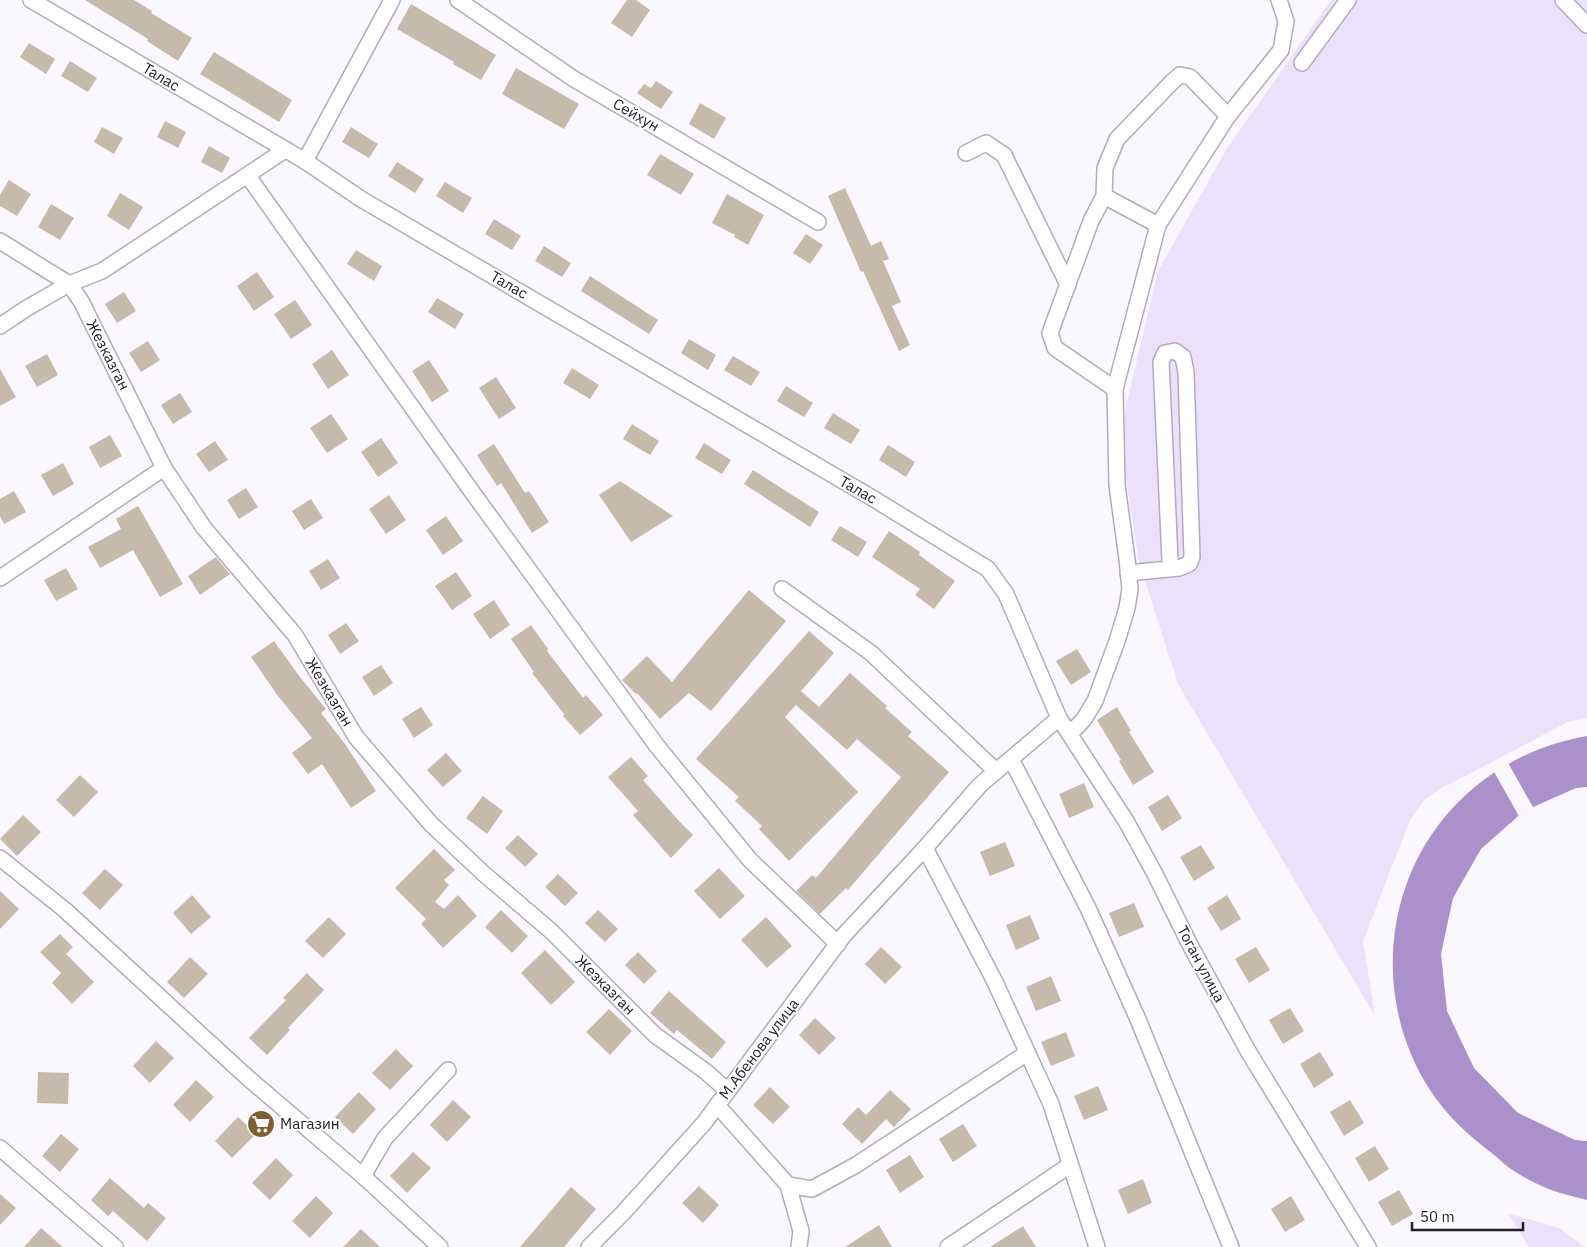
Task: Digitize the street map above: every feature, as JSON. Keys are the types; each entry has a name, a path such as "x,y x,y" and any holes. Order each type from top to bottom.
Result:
{"street":[{"name":"Талас","path":"31,0 305,161 361,199 874,499 988,569"},
{"path":"305,161 392,0"},
{"name":"Сейхун","path":"458,0 574,80 818,222"},
{"path":"1070,734 1084,719 1095,701 1127,608 1130,589 1116,485 1115,389 1158,225 1228,116 1280,50 1286,21 1279,0"},
{"path":"1302,63 1348,0"},
{"path":"1563,0 1587,25"},
{"path":"1115,389 1056,348 1050,333 1091,221 1104,196 1105,168 1117,139 1180,75 1190,77 1228,116"},
{"path":"966,153 986,143 1004,155 1068,285"},
{"path":"0,326 68,284 102,271 285,150"},
{"path":"248,176 459,474 658,746 750,860 838,944"},
{"path":"1104,196 1158,225"},
{"name":"Жезказган","path":"0,241 68,284 81,301 164,468 204,528 295,635 356,737 430,824 483,873 551,931 655,1035 706,1071 728,1090"},
{"path":"1128,573 1180,568 1189,564 1192,557 1186,372 1184,357 1175,351 1164,352 1161,362 1170,560 1172,568"},
{"path":"0,578 164,468"},
{"name":"Тоган улица","path":"988,569 1006,594 1059,718 1131,830 1189,943 1248,1051 1368,1247"},
{"path":"782,589 872,653 996,772"},
{"name":"М.Абенова улица","path":"589,1247 704,1123 838,944 980,785 1059,718"},
{"path":"1011,759 1092,917 1137,1017 1231,1247"},
{"path":"925,848 994,982 1051,1104 1097,1247"},
{"path":"0,858 65,910 248,1078 363,1176 440,1247"},
{"path":"788,1185 812,1189 856,1164 1028,1053"},
{"path":"363,1176 385,1138 448,1070"},
{"path":"717,1105 788,1185 801,1231 799,1247"},
{"path":"0,1148 115,1247"},
{"path":"948,1247 1070,1165"}],"shaded area":[{"path":"1331,0 1587,0 1587,718 1568,722 1444,787 1425,799 1410,820 1363,941 1375,1016 1178,684 1139,562 1121,448 1127,402 1158,271 1226,150"},
{"path":"1587,736 1587,787 1576,788 1524,811 1481,849 1453,898 1441,954 1447,1011 1474,1068 1518,1113 1575,1140 1587,1141 1587,1200 1549,1189 1512,1170 1467,1133 1451,1117 1430,1090 1413,1058 1401,1023 1394,988 1393,952 1397,917 1407,882 1422,849 1457,803 1473,788 1508,764 1546,747"},
{"path":"1508,1213 1559,1228 1585,1247 1529,1247"}],"pier":[{"path":"1507,761 1534,809 1525,813 1520,818 1493,770"}],"building":[{"path":"85,0 134,0 152,11 151,13 192,38 178,61 147,41 148,39"},
{"path":"627,0 636,0 650,10 632,37 611,23"},
{"path":"411,4 496,55 481,80 397,29"},
{"path":"29,43 55,59 46,74 20,57"},
{"path":"214,52 292,100 279,122 200,74"},
{"path":"70,61 97,78 88,92 61,76"},
{"path":"516,68 579,104 564,129 502,94"},
{"path":"656,81 673,92 661,109 637,93 644,84 651,88"},
{"path":"700,103 726,118 714,139 689,124"},
{"path":"165,121 186,132 178,148 157,137"},
{"path":"102,127 123,138 114,154 94,142"},
{"path":"351,127 378,144 369,158 342,142"},
{"path":"209,146 230,158 222,173 201,162"},
{"path":"660,154 694,174 681,195 647,175"},
{"path":"397,162 424,179 415,193 388,176"},
{"path":"9,180 31,194 17,216 0,206 0,195"},
{"path":"445,182 472,198 463,213 436,196"},
{"path":"845,188 871,246 881,241 889,259 883,261 901,302 892,306 910,345 899,351 863,271 861,272 828,196"},
{"path":"120,193 143,207 129,230 107,216"},
{"path":"727,194 764,215 748,245 734,237 735,235 712,223"},
{"path":"51,204 74,218 60,240 38,227"},
{"path":"494,219 521,236 512,250 485,234"},
{"path":"806,234 823,245 810,264 793,253"},
{"path":"544,246 571,263 562,277 535,261"},
{"path":"356,250 382,266 374,281 347,264"},
{"path":"257,272 274,297 254,311 237,286"},
{"path":"590,276 658,320 649,334 581,291"},
{"path":"124,292 136,311 117,323 105,304"},
{"path":"437,298 464,314 455,329 428,312"},
{"path":"295,300 312,325 291,339 274,314"},
{"path":"689,339 716,355 708,370 681,353"},
{"path":"148,341 160,360 141,372 129,353"},
{"path":"332,350 349,375 328,389 312,364"},
{"path":"47,354 58,375 37,387 25,366"},
{"path":"733,356 760,372 751,386 724,370"},
{"path":"429,360 449,391 432,402 412,371"},
{"path":"572,368 599,385 590,399 563,383"},
{"path":"0,369 16,397 0,406"},
{"path":"496,377 516,408 499,419 479,388"},
{"path":"786,386 813,403 804,417 777,401"},
{"path":"180,393 192,412 173,424 161,405"},
{"path":"833,413 860,430 851,444 824,428"},
{"path":"331,414 348,439 327,453 310,428"},
{"path":"632,424 659,441 650,455 623,439"},
{"path":"110,435 122,456 100,468 89,447"},
{"path":"381,438 398,463 378,477 361,452"},
{"path":"215,441 228,460 209,472 196,454"},
{"path":"704,443 731,460 722,474 695,458"},
{"path":"494,444 525,493 529,491 549,522 532,533 501,483 497,486 477,455"},
{"path":"888,445 915,462 906,477 879,460"},
{"path":"63,463 74,484 53,496 41,475"},
{"path":"753,470 819,512 810,527 744,484"},
{"path":"620,481 673,516 631,542 599,495"},
{"path":"246,488 258,507 239,519 227,500"},
{"path":"14,491 26,512 4,524 0,516 0,499"},
{"path":"389,495 406,520 386,534 369,509"},
{"path":"311,499 323,518 304,530 292,511"},
{"path":"138,506 183,584 160,597 133,550 100,568 88,547 121,529 116,519"},
{"path":"446,516 463,541 443,555 426,530"},
{"path":"840,526 867,542 858,557 831,540"},
{"path":"889,531 920,552 919,555 955,581 934,609 915,595 920,589 872,557"},
{"path":"216,557 230,574 200,595 188,576"},
{"path":"328,559 340,578 321,590 309,571"},
{"path":"66,568 78,589 56,601 44,580"},
{"path":"456,572 472,596 452,610 435,586"},
{"path":"749,590 786,621 711,711 689,693 660,719 637,693 622,680 647,656 672,682"},
{"path":"494,600 510,625 490,639 473,614"},
{"path":"346,623 359,641 340,654 328,635"},
{"path":"531,625 548,649 547,651 583,698 586,695 603,715 580,735 563,716 564,714 532,673 534,672 511,639"},
{"path":"809,631 834,653 801,691 819,707 850,673 887,706 885,708 912,732 908,736 949,772 848,890 846,888 820,914 796,891 812,875 816,878 901,777 857,739 847,750 796,705 785,717 858,792 789,861 759,829 762,826 735,801 739,797 696,759"},
{"path":"274,641 326,709 321,713 345,744 376,791 351,808 322,764 308,774 292,753 312,738 278,696 251,657"},
{"path":"1077,649 1091,672 1071,685 1056,661"},
{"path":"381,665 393,683 374,696 362,677"},
{"path":"421,707 433,725 414,738 402,719"},
{"path":"1117,707 1131,731 1129,732 1154,772 1133,785 1119,761 1121,760 1097,720"},
{"path":"446,753 462,771 443,787 427,770"},
{"path":"631,757 648,776 643,780 693,835 671,858 633,815 638,811 608,777"},
{"path":"80,775 98,792 74,817 56,800"},
{"path":"1084,783 1094,807 1069,818 1059,794"},
{"path":"1168,795 1182,818 1162,831 1148,807"},
{"path":"483,796 503,811 487,834 466,818"},
{"path":"23,815 41,832 17,856 0,839"},
{"path":"518,835 538,854 525,867 505,848"},
{"path":"1005,842 1015,866 990,876 980,852"},
{"path":"1201,845 1215,868 1194,881 1180,857"},
{"path":"434,849 455,870 444,880 449,885 435,902 444,909 458,895 477,916 443,948 421,924 426,919 395,888"},
{"path":"719,868 745,896 720,919 694,891"},
{"path":"105,869 123,885 100,910 82,893"},
{"path":"558,874 578,893 565,906 545,887"},
{"path":"0,891 19,909 0,929"},
{"path":"192,895 211,917 191,934 173,913"},
{"path":"1227,895 1241,919 1221,931 1207,908"},
{"path":"1134,903 1144,927 1119,937 1109,913"},
{"path":"501,910 528,936 512,953 485,927"},
{"path":"598,910 618,929 605,942 585,923"},
{"path":"1030,915 1040,939 1016,950 1006,925"},
{"path":"329,917 346,934 323,958 305,941"},
{"path":"766,917 792,946 767,968 741,940"},
{"path":"60,934 73,947 66,954 94,982 72,1004 52,983 61,973 40,952"},
{"path":"881,947 902,967 885,984 865,964"},
{"path":"1256,947 1270,970 1249,983 1235,959"},
{"path":"545,950 575,982 551,1005 521,973"},
{"path":"638,952 657,971 644,984 625,965"},
{"path":"190,957 208,974 184,998 167,982"},
{"path":"307,973 324,990 288,1028 290,1030 267,1055 249,1038 286,1000 283,998"},
{"path":"1051,976 1061,1001 1036,1011 1026,987"},
{"path":"669,991 726,1042 712,1059 677,1030 674,1034 650,1013"},
{"path":"1290,1008 1304,1031 1283,1044 1269,1020"},
{"path":"609,1009 632,1031 610,1055 586,1032"},
{"path":"815,1018 836,1038 819,1055 799,1035"},
{"path":"1066,1032 1075,1056 1051,1066 1041,1042"},
{"path":"156,1041 174,1058 150,1083 133,1066"},
{"path":"396,1049 413,1066 390,1090 372,1073"},
{"path":"1320,1052 1334,1075 1314,1088 1300,1064"},
{"path":"38,1072 69,1073 68,1104 37,1103"},
{"path":"196,1080 214,1097 190,1122 173,1105"},
{"path":"1098,1086 1108,1110 1084,1120 1074,1096"},
{"path":"770,1087 790,1107 773,1124 753,1105"},
{"path":"890,1090 911,1109 894,1127 886,1119 862,1144 842,1124 858,1107 866,1115"},
{"path":"359,1092 376,1109 353,1134 335,1117"},
{"path":"453,1100 471,1117 447,1142 430,1125"},
{"path":"1350,1100 1364,1123 1344,1136 1330,1112"},
{"path":"238,1117 256,1134 232,1158 215,1141"},
{"path":"963,1124 977,1146 953,1162 939,1139"},
{"path":"61,1134 79,1149 60,1172 42,1156"},
{"path":"1375,1146 1389,1169 1369,1182 1355,1158"},
{"path":"413,1152 431,1168 407,1193 390,1176"},
{"path":"910,1155 924,1177 900,1193 886,1170"},
{"path":"276,1158 293,1175 270,1200 252,1183"},
{"path":"110,1178 144,1208 148,1203 166,1218 147,1241 113,1211 108,1216 91,1200"},
{"path":"1143,1179 1152,1203 1128,1214 1118,1190"},
{"path":"699,1186 719,1205 703,1223 682,1203"},
{"path":"571,1187 596,1209 564,1247 520,1247"},
{"path":"1399,1190 1413,1214 1392,1226 1378,1202"},
{"path":"0,1194 16,1208 0,1225"},
{"path":"316,1196 333,1213 310,1238 292,1221"},
{"path":"1291,1196 1305,1220 1285,1232 1271,1209"},
{"path":"879,1225 892,1247 845,1247"},
{"path":"1023,1226 1036,1247 990,1247"},
{"path":"41,1228 63,1247 24,1247"},
{"path":"361,1229 380,1247 343,1247"}],"place":[{"name":"Магазин","path":"261,1124"}]}
